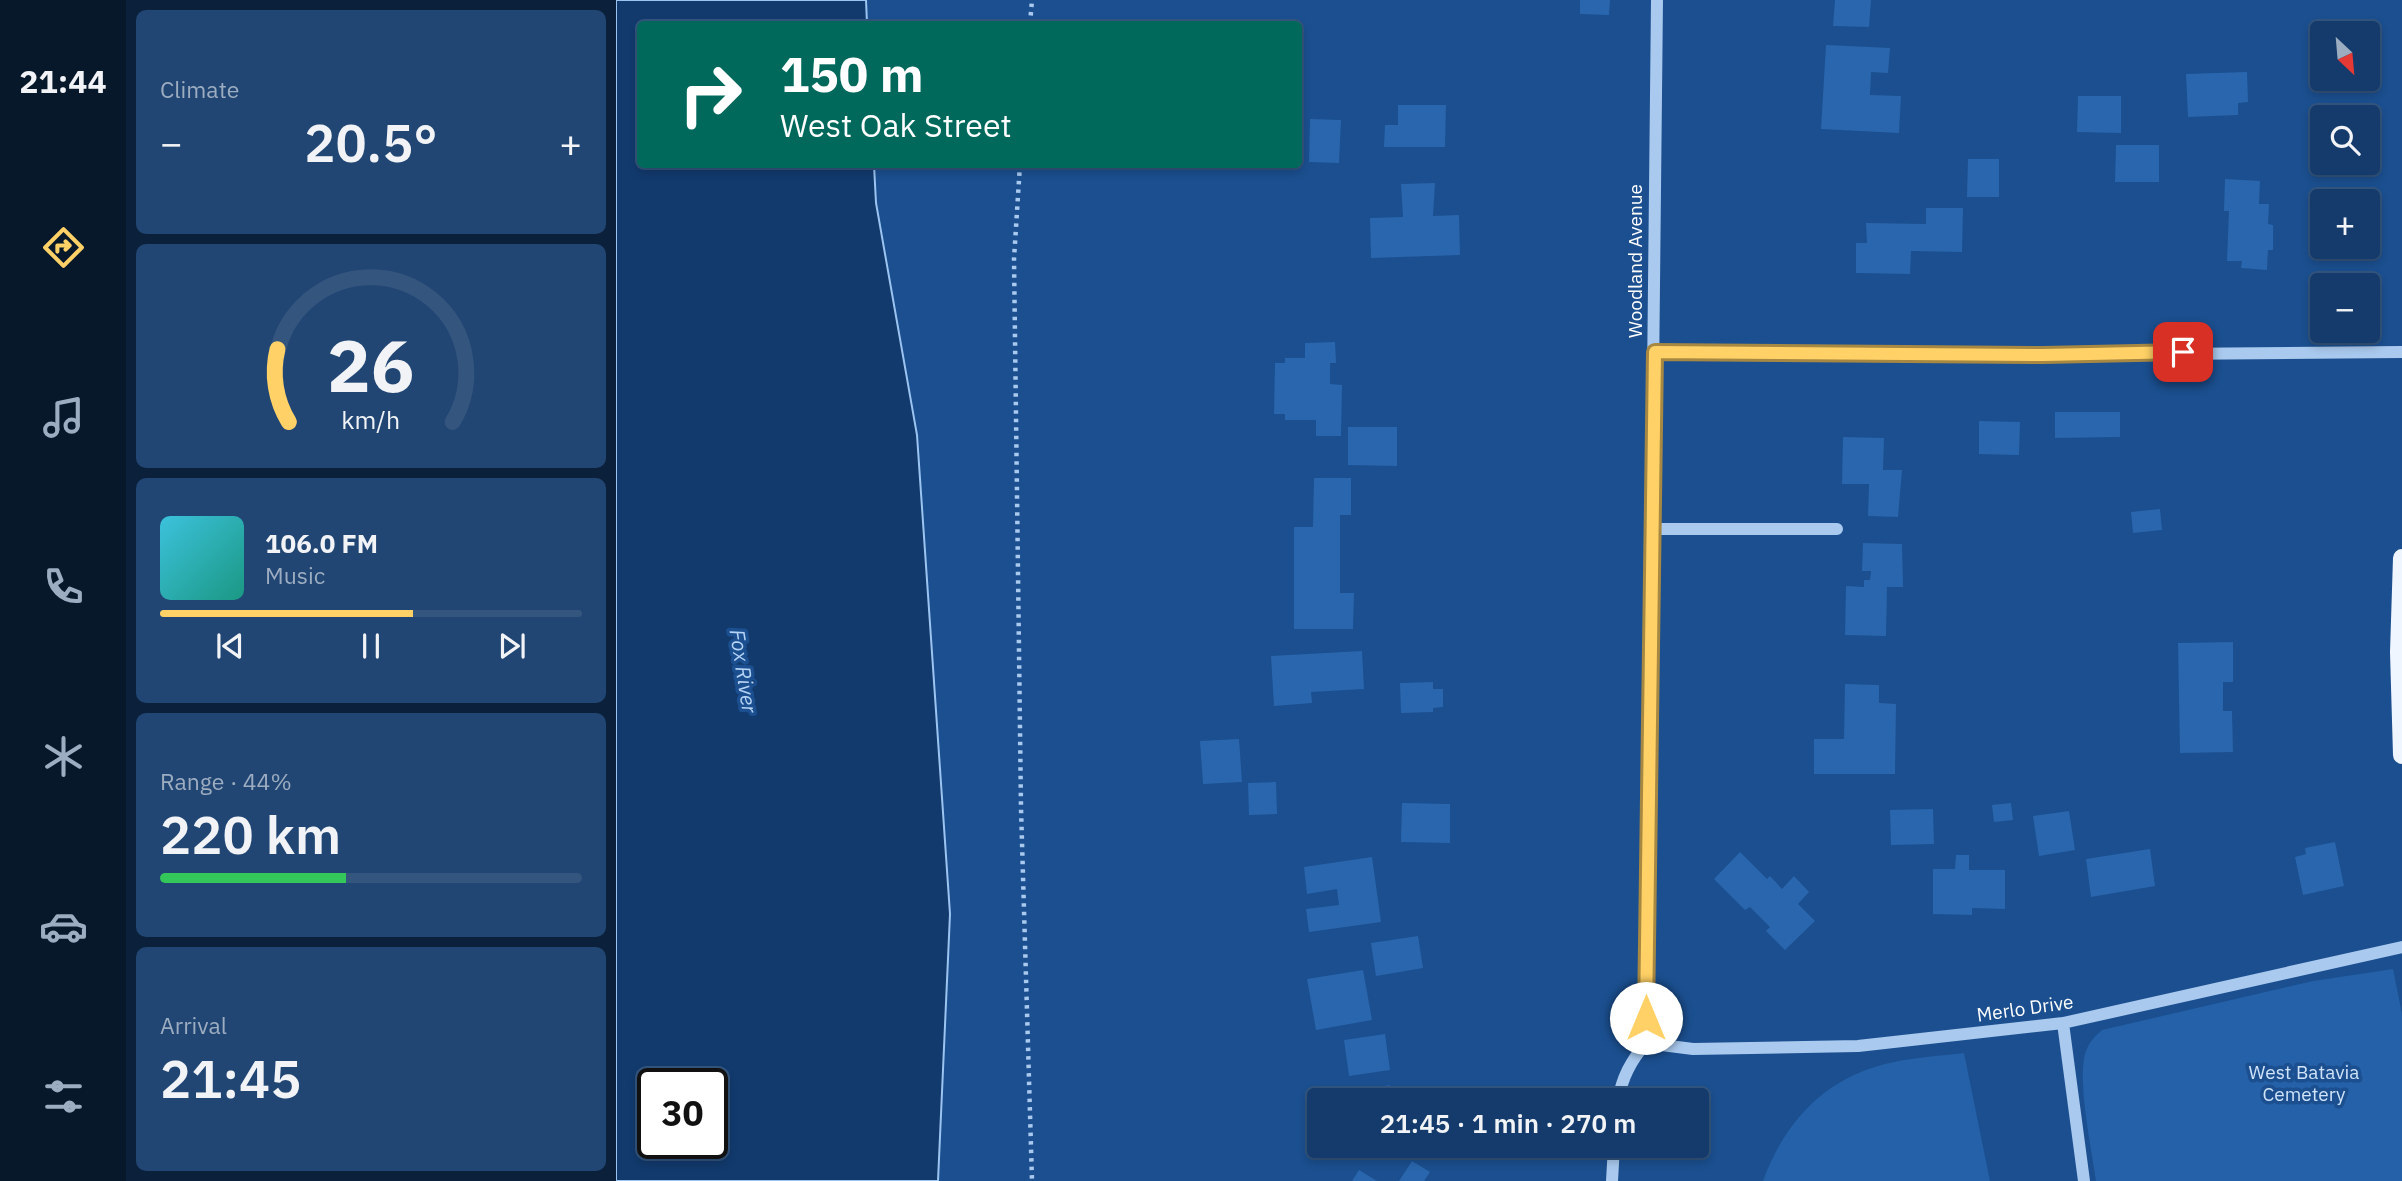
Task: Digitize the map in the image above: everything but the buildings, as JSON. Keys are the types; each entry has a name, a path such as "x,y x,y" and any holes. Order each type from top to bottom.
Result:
{"main road":[{"path":"2402,558 2399,652 2402,755"}],"street":[{"name":"Woodland Avenue","path":"1646,1044 1657,0"},
{"path":"1655,352 2043,355 2402,352"},
{"path":"1652,528 1837,529"},
{"name":"Merlo Drive","path":"1646,1044 1693,1049 1858,1046 2063,1023 2402,947"},
{"path":"2063,1023 2084,1181"},
{"path":"1620,1088 1633,1059 1646,1044"},
{"path":"1612,1181 1613,1158"}],"path":[{"path":"1030,21 1032,0"},
{"path":"1020,168 1014,260 1014,314 1021,808 1032,1181"}],"green space":[{"name":"West Batavia Cemetery","path":"2393,969 2402,1014 2402,1181 2096,1181 2086,1114 2083,1063 2089,1044 2102,1030 2313,981"},
{"path":"1964,1053 1990,1181 1763,1181 1783,1138 1812,1104 1829,1089 1870,1068 1903,1060"}],"water":[{"name":"Fox River","path":"616,0 866,0 867,21 637,21 637,168 874,168 876,203 917,435 950,914 938,1181 616,1181"}],"route":[{"path":"1646,1018 1655,352 2043,355 2183,352"}]}
